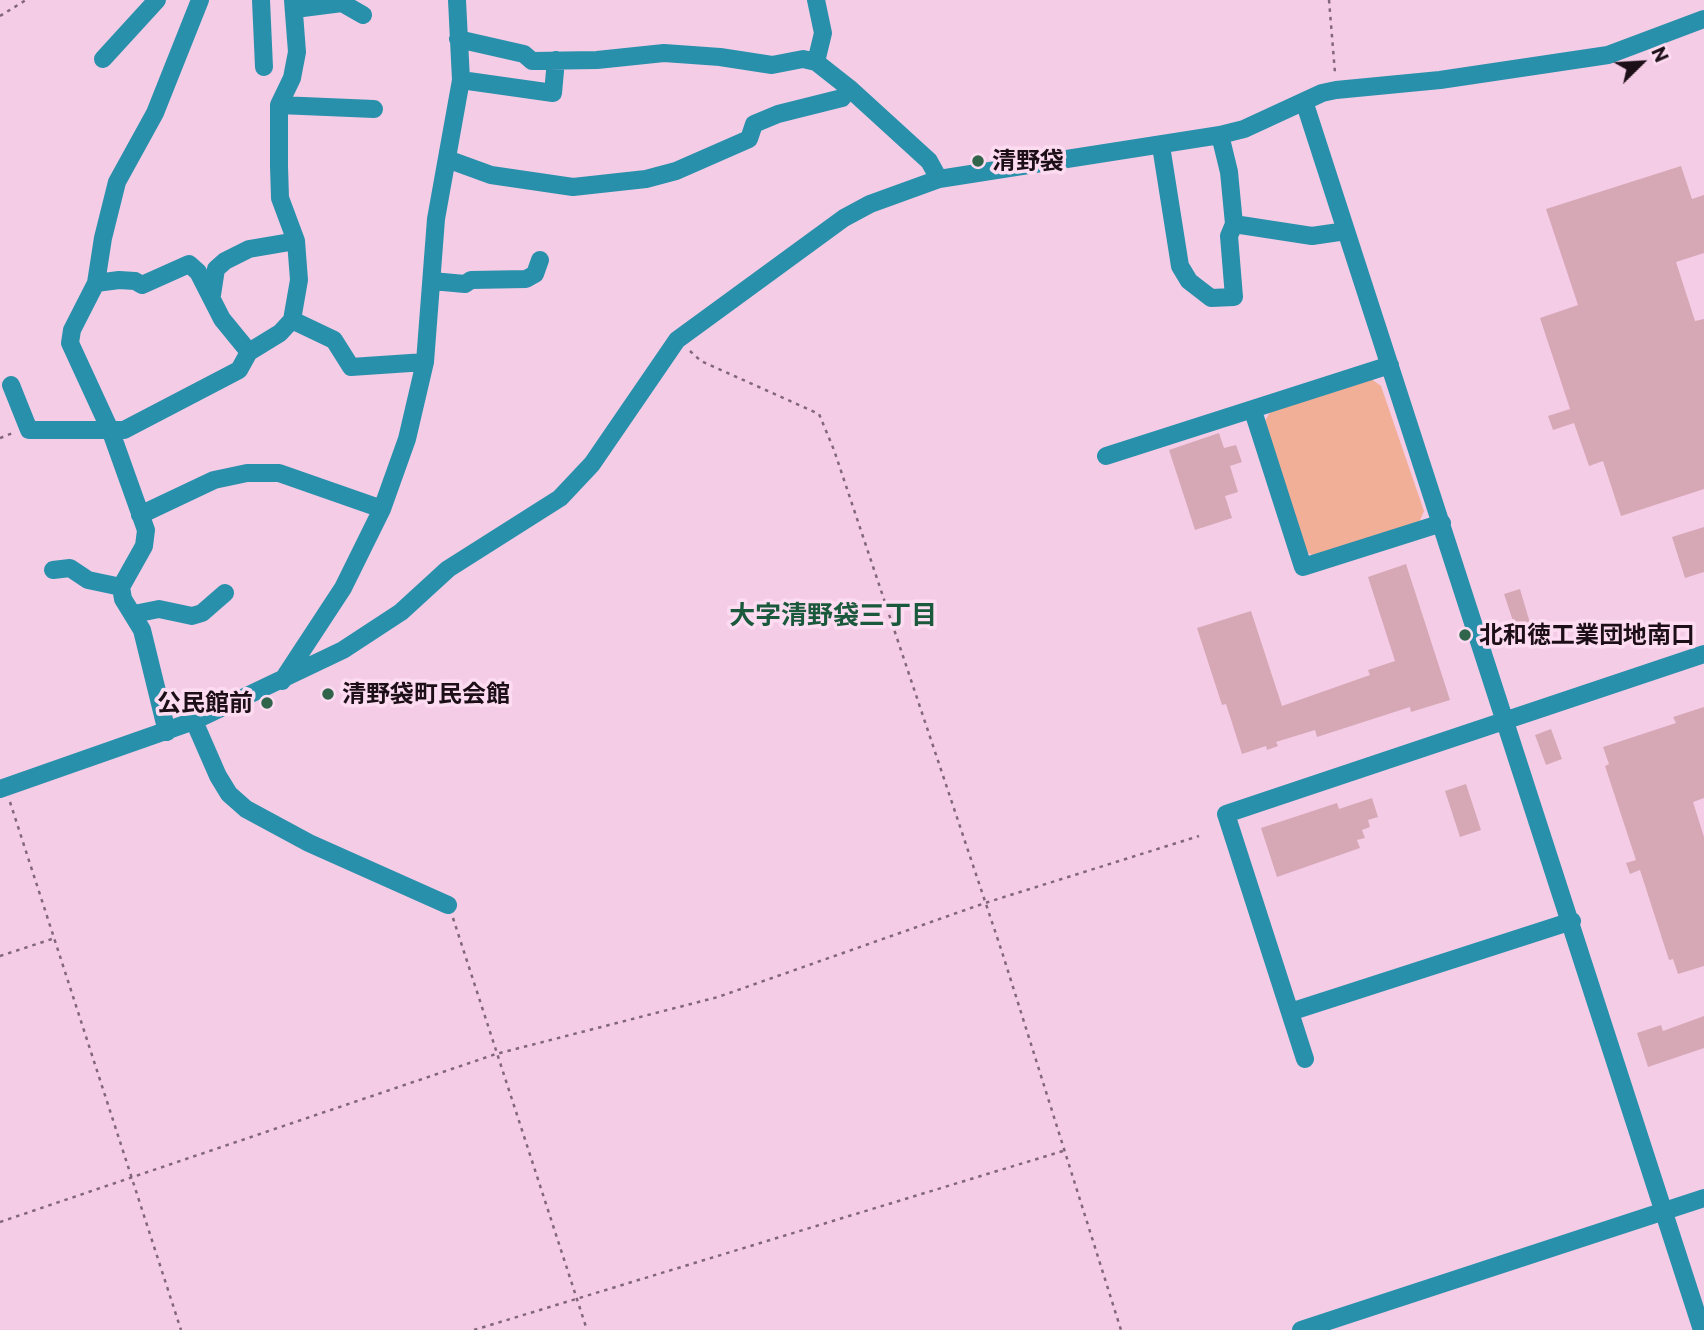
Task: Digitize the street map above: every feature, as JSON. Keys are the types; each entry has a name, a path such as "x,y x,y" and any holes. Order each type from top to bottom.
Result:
{"street":[{"path":"103,59 157,0"},
{"path":"167,732 156,675 142,630 123,599 121,587 144,546 146,530 111,432 70,343 72,330 96,283 103,238 117,182 155,113 200,0"},
{"path":"261,0 264,67"},
{"path":"282,681 343,588 382,509 407,439 425,362 436,219 461,80 457,0"},
{"path":"816,0 823,33 816,62"},
{"path":"11,385 29,430 124,430 239,370 249,352 280,333 292,320 299,280 296,241 280,198 279,105 292,78 297,52 294,4 342,4 363,15"},
{"path":"3,789 194,721 343,650 401,612 448,569 559,498 592,464 677,340 844,218 870,204 939,179 1220,135 1244,129 1304,101 1336,90 1578,62 1608,55 1704,19"},
{"path":"458,39 524,54 532,61 664,53 720,57 772,65 803,59 816,62 849,88 929,161 939,179"},
{"path":"461,80 552,93 556,60"},
{"path":"447,159 491,175 573,187 646,178 676,171 749,139 754,124 778,114 842,98 849,88"},
{"path":"1304,101 1666,1210 1702,1330"},
{"path":"279,105 374,109"},
{"path":"1161,146 1180,266 1189,281 1211,298 1234,297 1229,236 1234,223 1229,172 1220,135"},
{"path":"1234,223 1312,236 1346,231"},
{"path":"212,295 216,270 225,261 249,249 296,241"},
{"path":"432,281 465,284 471,279 526,279 535,274 540,260"},
{"path":"96,283 119,280 135,281 142,285 190,264 212,295 222,319 249,352"},
{"path":"292,320 334,340 352,368 425,362"},
{"path":"1106,456 1390,365"},
{"path":"1252,411 1303,567 1442,523"},
{"path":"140,515 214,480 247,472 279,473 382,509"},
{"path":"53,570 70,568 88,580 121,587"},
{"path":"134,614 159,609 192,616 202,613 225,593"},
{"path":"1305,1059 1226,814 1704,654"},
{"path":"194,721 218,776 229,794 246,810 309,844 448,905"},
{"path":"1290,1012 1572,921"},
{"path":"1301,1330 1704,1198"}],"path":[{"path":"0,16 26,0"},
{"path":"1329,0 1336,90"},
{"path":"677,340 701,361 819,414 834,450 985,903 1121,1330"},
{"path":"3,789 55,938 181,1330"},
{"path":"0,1222 496,1054 718,997 985,903 1199,836"},
{"path":"448,905 587,1330"},
{"path":"0,956 55,938"},
{"path":"474,1330 1063,1151"}],"shaded area":[{"path":"1370,378 1381,386 1424,511 1419,523 1314,556 1306,552 1263,425 1270,412"}],"building":[{"path":"1681,166 1692,199 1704,195 1704,253 1676,262 1695,321 1704,319 1704,489 1621,516 1603,461 1589,466 1574,423 1553,430 1548,416 1570,409 1540,318 1578,305 1546,209"},
{"path":"1219,433 1224,448 1236,445 1242,462 1230,466 1238,492 1225,496 1232,518 1195,530 1169,450"},
{"path":"1704,527 1704,572 1685,578 1672,537"},
{"path":"1406,564 1450,700 1411,712 1410,707 1317,737 1315,730 1276,742 1278,746 1267,750 1266,746 1242,754 1226,704 1222,705 1197,628 1251,611 1282,706 1370,675 1368,670 1395,661 1368,577"},
{"path":"1520,589 1530,623 1515,627 1504,594"},
{"path":"1704,707 1704,798 1693,802 1704,837 1704,966 1678,974 1673,959 1669,960 1640,870 1630,874 1626,863 1636,860 1605,766 1609,764 1603,747 1676,723 1673,717"},
{"path":"1551,729 1562,759 1546,765 1535,735"},
{"path":"1466,784 1481,830 1460,837 1445,791"},
{"path":"1372,798 1378,817 1368,820 1370,827 1362,830 1365,838 1357,840 1360,848 1277,877 1261,828 1337,803 1339,809"},
{"path":"1704,1016 1704,1048 1648,1067 1637,1033 1661,1025 1663,1031"}],"place":[{"name":"清野袋","path":"978,161"},
{"name":"北和徳工業団地南口","path":"1465,635"},
{"name":"清野袋町民会館","path":"328,694"},
{"name":"公民館前","path":"267,703"}],"district":[{"name":"大字清野袋三丁目","path":"833,615"}]}
